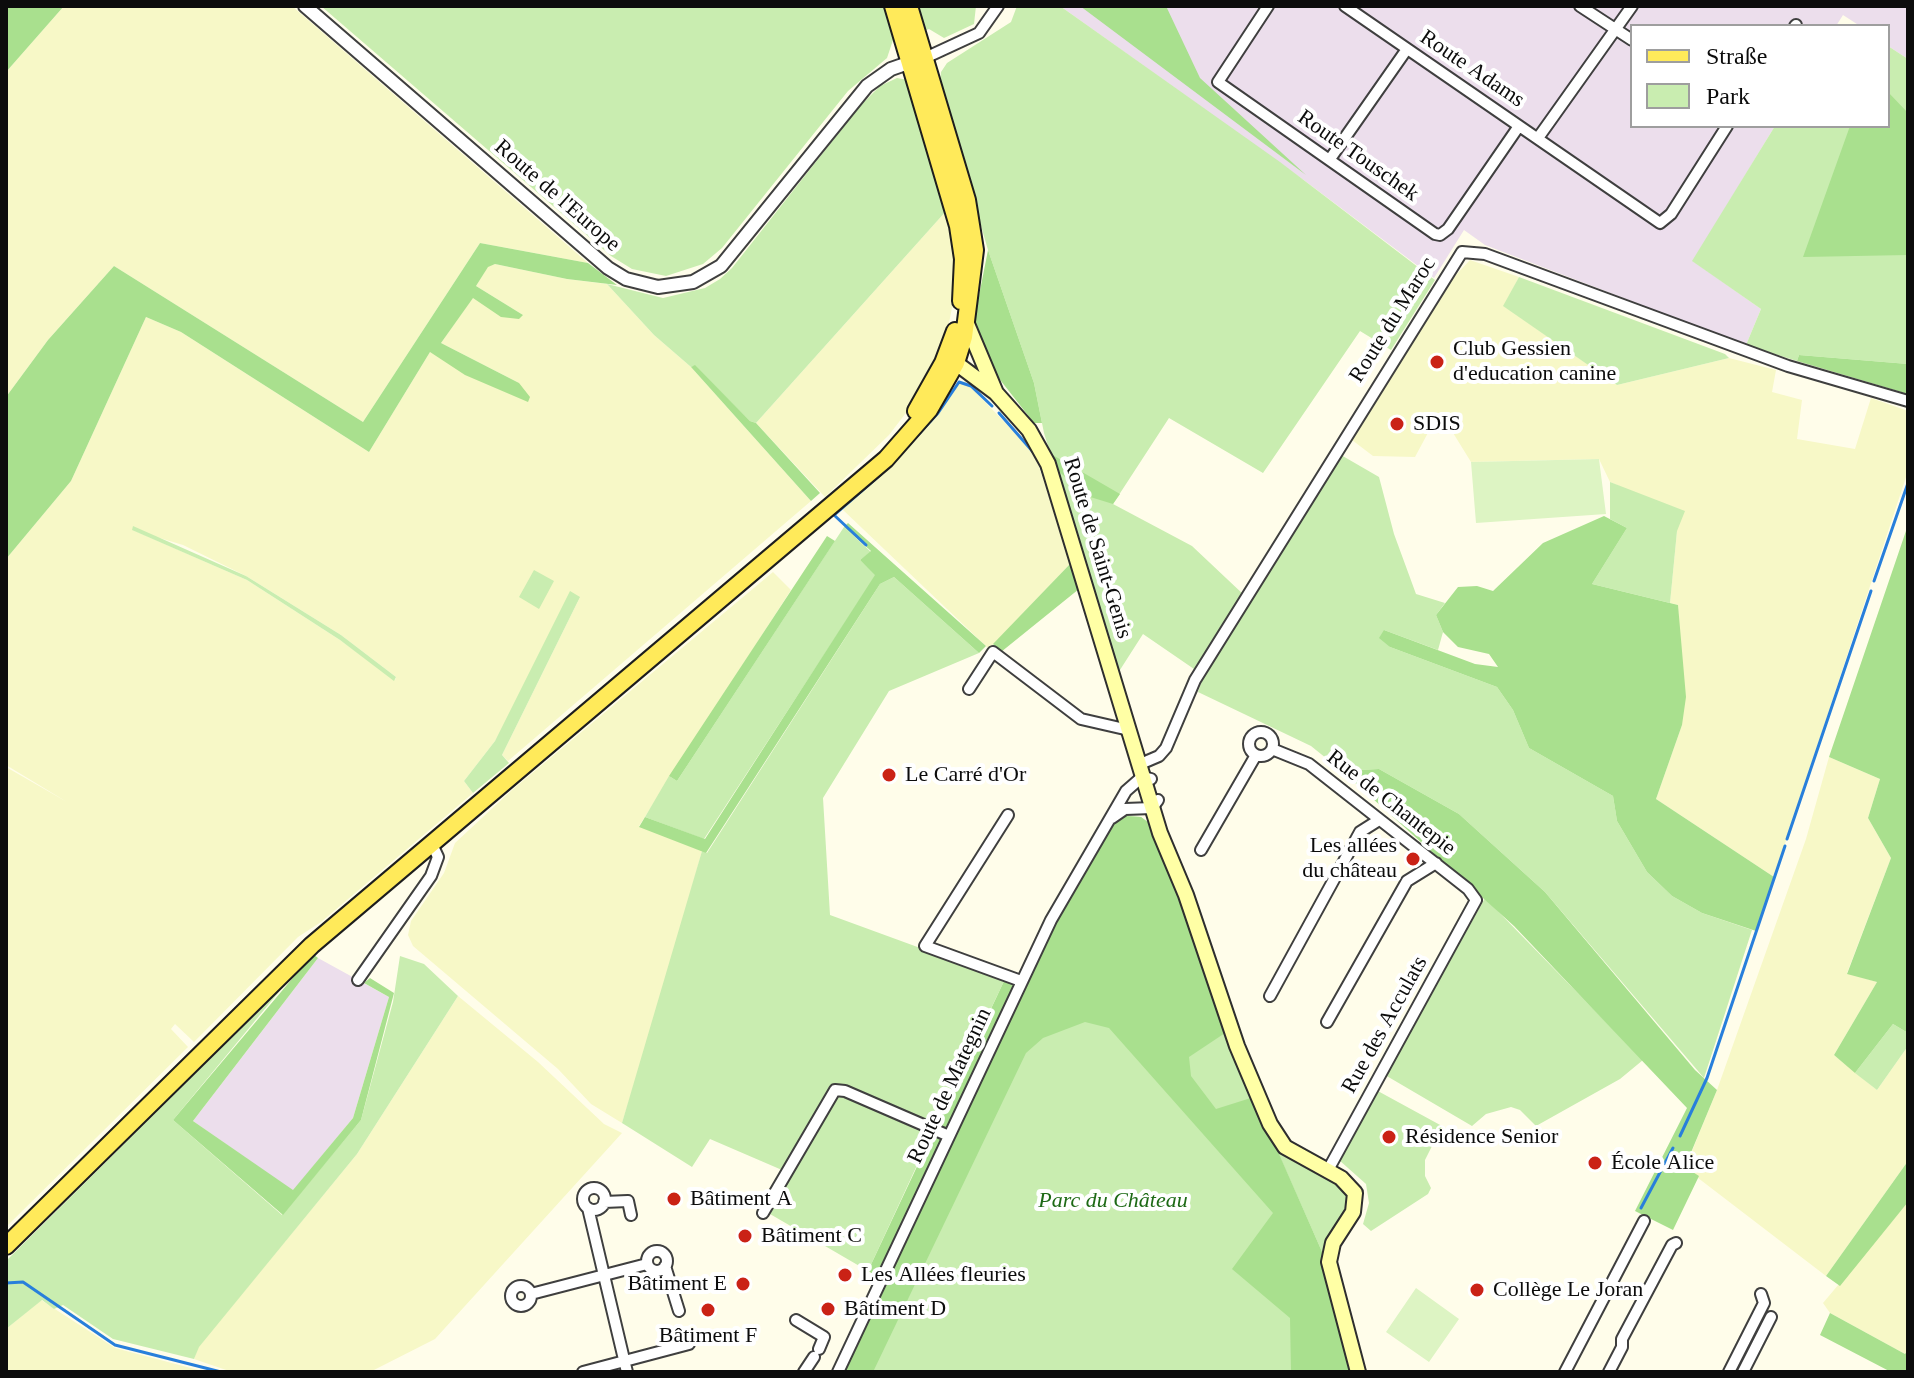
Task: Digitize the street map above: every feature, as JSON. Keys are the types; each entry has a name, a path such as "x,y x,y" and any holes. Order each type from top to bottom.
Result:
{"main road":[{"path":"6,1246 285,970 431,842 886,459 921,422 967,324 975,264 971,216 918,60 893,6"},
{"path":"909,6 918,60 961,242 961,299 956,352"},
{"name":"Route de Saint-Genis","path":"967,324 996,393"},
{"path":"956,352 978,355"},
{"name":"Route de Saint-Genis","path":"956,352 1029,430 1045,455 1129,730 1186,895 1228,1012 1283,1133 1348,1183 1356,1199 1351,1217 1333,1243 1329,1262 1358,1372"},
{"name":"Route de Saint-Genis","path":"1330,1167 1359,1181 1366,1197 1362,1214 1342,1247 1338,1265 1351,1333 1364,1372"}],"street":[{"name":"Route de l'Europe","path":"305,6 600,262 626,279 650,287 693,282 721,266 867,86 891,69 918,60"},
{"path":"918,60 979,33 998,6"},
{"name":"Route Touschek","path":"1268,6 1218,82 1440,235 1519,126"},
{"name":"Route Adams","path":"1345,6 1660,223 1671,214 1726,128"},
{"path":"1580,6 1630,39"},
{"path":"1538,138 1632,6"},
{"path":"1330,159 1407,49"},
{"name":"Route du Maroc","path":"1144,771 1166,748 1195,680 1462,252 1485,254 1788,366 1908,401"},
{"path":"969,689 993,652 1081,719 1129,730"},
{"path":"1108,724 1123,710"},
{"path":"1258,733 1269,736 1272,749 1264,756 1256,755 1249,744 1258,733"},
{"name":"Rue de Chantepie","path":"1272,749 1309,764 1436,863 1476,900"},
{"path":"1201,850 1256,755"},
{"name":"Route de Mategnin","path":"838,1372 1064,895 1126,791 1144,771"},
{"path":"1108,822 1125,809 1155,804"},
{"path":"1008,815 925,946 1021,981"},
{"path":"1270,996 1360,832 1379,820"},
{"path":"358,980 431,876 438,857 431,842"},
{"path":"1327,1022 1407,881 1436,863"},
{"name":"Rue des Acculats","path":"1330,1167 1476,900"},
{"path":"763,1213 835,1090 845,1091 949,1136"},
{"path":"604,1202 602,1192 593,1188 584,1195 625,1367"},
{"path":"588,1208 599,1208 604,1202 628,1201 631,1215"},
{"path":"1565,1372 1644,1221"},
{"path":"1609,1372 1622,1347 1622,1339 1672,1245 1676,1243"},
{"path":"647,1264 648,1256 658,1251 667,1259 665,1266 679,1311"},
{"path":"531,1294 647,1264 657,1271 665,1266"},
{"path":"1729,1372 1764,1303 1761,1294"},
{"path":"1743,1372 1771,1317"},
{"path":"796,1320 824,1337 804,1372"},
{"path":"583,1372 625,1367 689,1344"}],"shaded area":[{"path":"1060,6 1908,6 1908,59 1890,47 1890,24 1857,24 1843,15 1837,24 1630,24 1630,128 1774,128 1693,261 1761,309 1746,345 1485,245 1464,230 1434,278 1305,181"},
{"path":"318,958 389,997 353,1118 293,1191 193,1121"}],"green space":[{"path":"6,6 64,6 6,72"},
{"path":"64,6 292,6 588,263 480,243 363,422 114,266 48,340 6,397 6,72"},
{"path":"321,6 885,6 895,34 887,58 848,91 722,248 703,264 666,276 632,269 611,256"},
{"path":"914,6 976,6 974,24 944,38 929,29 923,31"},
{"path":"1017,6 1060,6 1280,162 1435,280 1391,350 1360,331 1263,473 1169,418 1113,504 1192,546 1244,595 1194,669 1143,634 1118,673 1044,433 1034,383 988,250 940,84 941,72 947,63 1011,22"},
{"path":"1080,6 1166,6 1200,78 1306,175"},
{"path":"1890,47 1908,59 1908,364 1799,355 1797,361 1746,345 1761,309 1692,261 1774,128 1890,128"},
{"path":"897,78 908,80 947,210 756,423 750,421 695,366 691,367 654,335 607,284 663,298 705,288 720,279 732,268 860,106 880,86"},
{"path":"1890,94 1908,113 1908,255 1803,257 1849,128 1890,128"},
{"path":"947,210 954,233 958,277 949,323 933,369 912,405 889,435 825,497 756,423"},
{"path":"480,243 588,263 617,285 567,279 495,264 488,267 476,286 523,315 519,319 501,317 473,298 441,343 519,383 530,397 528,402 465,375 430,352 369,452 181,332 146,317 71,481 6,559 6,397 48,340 114,266 363,422"},
{"path":"988,250 1034,383 1042,423 1034,423 1001,381 985,359 976,335 974,321"},
{"path":"1470,260 1519,277 1504,306 1617,385 1729,358 1776,370 1772,392 1802,400 1797,439 1855,449 1871,398 1908,411 1908,471 1774,877 1656,799 1682,725 1678,605 1670,603 1677,531 1644,497 1610,482 1599,459 1471,462 1442,415 1437,416 1415,457 1373,456 1352,440 1453,278"},
{"path":"495,264 607,284 654,335 691,367 811,501 508,761 502,755 580,597 495,741 464,781 473,793 321,922 298,937 194,1042 175,1024 171,1029 188,1047 6,1227 6,767 67,802 6,765 6,559 71,481 146,317 181,332 369,452 430,352 519,383 441,343 473,297 523,315 476,286 488,266","holes":["133,530 183,545 246,576 341,635 396,677 395,680 247,580"]},
{"path":"1519,277 1729,358 1617,385 1503,306"},
{"path":"1799,355 1908,364 1908,394 1797,361"},
{"path":"695,365 750,421 756,423 820,493 811,501 691,367"},
{"path":"965,381 1035,454 1071,563 989,649 842,509 912,444 955,386"},
{"path":"1051,454 1120,494 1113,504 1087,496 1056,469"},
{"path":"1341,455 1379,477 1394,534 1416,594 1445,603 1436,615 1443,632 1438,650 1384,630 1390,647 1497,687 1513,710 1529,748 1613,796 1617,821 1647,872 1672,896 1702,913 1752,930 1704,1078 1545,892 1459,814 1379,769 1342,771 1311,746 1198,692 1203,678"},
{"path":"1599,459 1606,514 1476,523 1471,462"},
{"path":"1610,482 1685,511 1677,531 1670,603 1592,584 1627,528 1610,519"},
{"path":"1604,516 1627,528 1592,584 1678,605 1686,697 1682,725 1656,799 1774,877 1756,931 1702,913 1672,896 1647,872 1617,821 1613,796 1529,748 1513,710 1497,687 1390,647 1379,638 1384,630 1475,664 1498,667 1489,654 1458,647 1443,632 1436,615 1458,587 1477,586 1493,591 1543,543"},
{"path":"848,523 986,646 979,653 894,577 880,584 706,853 639,827 645,817 705,839 875,575 860,560 871,551 844,527"},
{"path":"1908,525 1908,1033 1893,1024 1855,1073 1834,1055 1877,982 1847,974 1891,858 1868,818 1880,779 1829,757"},
{"path":"133,526 246,576 341,635 396,677 394,681 340,640 247,580 132,530"},
{"path":"844,527 871,552 860,560 876,575 704,839 645,817 669,776 677,781"},
{"path":"827,536 835,541 677,781 669,776"},
{"path":"1071,563 1079,589 1001,652 993,644"},
{"path":"534,570 554,581 539,609 519,597"},
{"path":"773,572 791,590 639,826 702,851 661,999 622,1123 591,1104 558,1069 413,946 408,935 411,921 444,873 455,843 512,790"},
{"path":"894,577 979,653 889,691 823,798 830,915 1005,979 936,1124 841,1084 830,1088 782,1170 710,1139 692,1167 622,1123 702,851 707,853 880,584"},
{"path":"570,591 580,597 502,755 509,763 473,793 464,781 495,741"},
{"path":"1829,757 1880,779 1868,818 1891,858 1847,973 1877,982 1834,1055 1877,1090 1908,1046 1908,1161 1826,1276 1685,1168 1717,1090 1806,839"},
{"path":"1379,769 1459,814 1545,892 1695,1070 1717,1090 1685,1167 1699,1176 1673,1230 1635,1211 1687,1108 1514,926 1342,771"},
{"name":"Parc du Château","path":"1126,816 1141,817 1153,826 1254,1097 1345,1372 843,1372 1024,987 1110,826"},
{"path":"1126,816 1141,817 1153,826 1228,1031 1189,1057 1191,1076 1216,1109 1254,1097 1323,1254 1323,1271 1353,1372 1291,1372 1290,1318 1232,1269 1273,1213 1109,1028 1085,1022 1043,1038 1026,1053 873,1372 843,1372 1064,905 1110,826"},
{"path":"1485,898 1643,1060 1620,1079 1536,1126 1520,1110 1511,1107 1486,1114 1472,1126 1385,1075"},
{"path":"313,954 318,958 193,1121 293,1190 353,1118 389,997 364,983 370,978 394,993 361,1120 283,1215 173,1120"},
{"path":"400,956 424,964 458,996 357,1154 199,1347 194,1359 113,1339 63,1305 54,1309 42,1300 6,1329 6,1261 283,987 173,1120 282,1215 361,1120 393,1002"},
{"path":"1005,979 1016,984 877,1276 868,1271"},
{"path":"458,996 538,1062 604,1124 622,1133 435,1339 370,1372 232,1372 194,1359 198,1347 357,1154"},
{"path":"1893,1024 1908,1033 1908,1046 1877,1090 1855,1073"},
{"path":"1376,1090 1442,1126 1425,1160 1425,1176 1431,1188 1428,1194 1371,1231 1363,1224 1369,1203 1366,1184 1339,1160"},
{"path":"842,1095 931,1135 868,1271 770,1214 837,1097"},
{"path":"1276,1148 1344,1185 1351,1203 1323,1254"},
{"path":"1908,1161 1908,1202 1840,1286 1826,1276"},
{"path":"1908,1202 1908,1350 1905,1354 1830,1313 1823,1303"},
{"path":"1416,1288 1459,1319 1429,1362 1386,1332"},
{"path":"41,1300 115,1348 206,1372 6,1372 6,1329"},
{"path":"1830,1313 1905,1354 1908,1350 1908,1372 1891,1372 1820,1335"}],"waterway":[{"path":"895,460 938,413 959,382 971,386 992,406"},
{"path":"999,413 1034,453"},
{"path":"1040,463 1045,478"},
{"path":"866,545 834,515 881,474"},
{"path":"1874,581 1908,483"},
{"path":"1787,839 1871,591"},
{"path":"1680,1136 1707,1078 1785,846"},
{"path":"1641,1208 1673,1148"},
{"path":"6,1283 23,1282 115,1345 221,1372"}],"place":[{"name":"Club Gessien d'education canine","path":"1437,362"},
{"name":"SDIS","path":"1397,424"},
{"name":"Le Carré d'Or","path":"889,775"},
{"name":"Les allées du château","path":"1413,859"},
{"name":"Résidence Senior","path":"1389,1137"},
{"name":"École Alice","path":"1595,1163"},
{"name":"Bâtiment A","path":"674,1199"},
{"name":"Bâtiment C","path":"745,1236"},
{"name":"Les Allées fleuries","path":"845,1275"},
{"name":"Bâtiment E","path":"743,1284"},
{"name":"Collège Le Joran","path":"1477,1290"},
{"name":"Bâtiment D","path":"828,1309"},
{"name":"Bâtiment F","path":"708,1310"}]}
